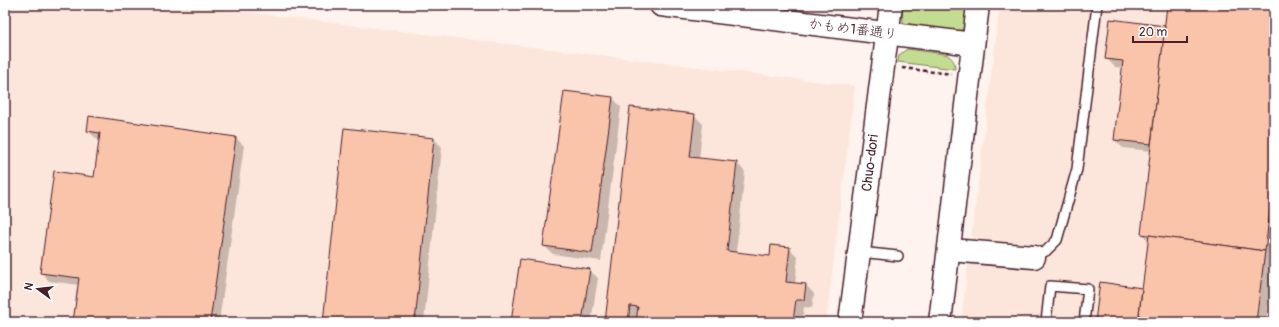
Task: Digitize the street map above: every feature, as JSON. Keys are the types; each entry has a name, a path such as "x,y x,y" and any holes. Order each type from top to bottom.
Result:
{"street":[{"name":"かもめ1番通り","path":"661,5 973,44"},
{"name":"Chuo-dori","path":"850,322 891,5"},
{"path":"940,322 950,250 978,5"},
{"path":"950,250 1034,257"}],"lane":[{"path":"1034,257 1046,252 1057,240 1077,169 1097,5"},
{"path":"859,252 898,256"},
{"path":"1046,322 1050,286 1088,289 1084,322"}],"path":[{"path":"897,67 957,75"}],"shaded area":[{"path":"5,5 184,5 855,86 826,322 5,322"},
{"path":"1000,5 1274,5 1274,322 961,322"}],"green space":[{"path":"902,5 968,5 965,25 962,30 956,31 908,26 903,22"},
{"path":"907,49 950,56 953,60 955,69 898,62 899,55"}],"building":[{"path":"1167,5 1274,5 1274,177 1265,251 1141,234"},
{"path":"1110,19 1165,26 1151,144 1114,140 1123,61 1105,59"},
{"path":"564,91 613,97 592,253 543,246"},
{"path":"630,107 695,114 690,157 737,162 727,251 770,256 771,245 790,247 786,282 806,284 804,300 796,300 793,321 636,322 638,307 630,306 628,322 605,322"},
{"path":"89,116 236,137 210,322 73,322 79,278 40,273 54,171 94,177 100,133 87,131"},
{"path":"344,128 434,138 415,322 323,322"},
{"path":"1149,235 1265,251 1256,322 1138,322"},
{"path":"520,259 590,269 582,322 511,322"},
{"path":"1100,282 1142,288 1138,322 1095,322"}]}
